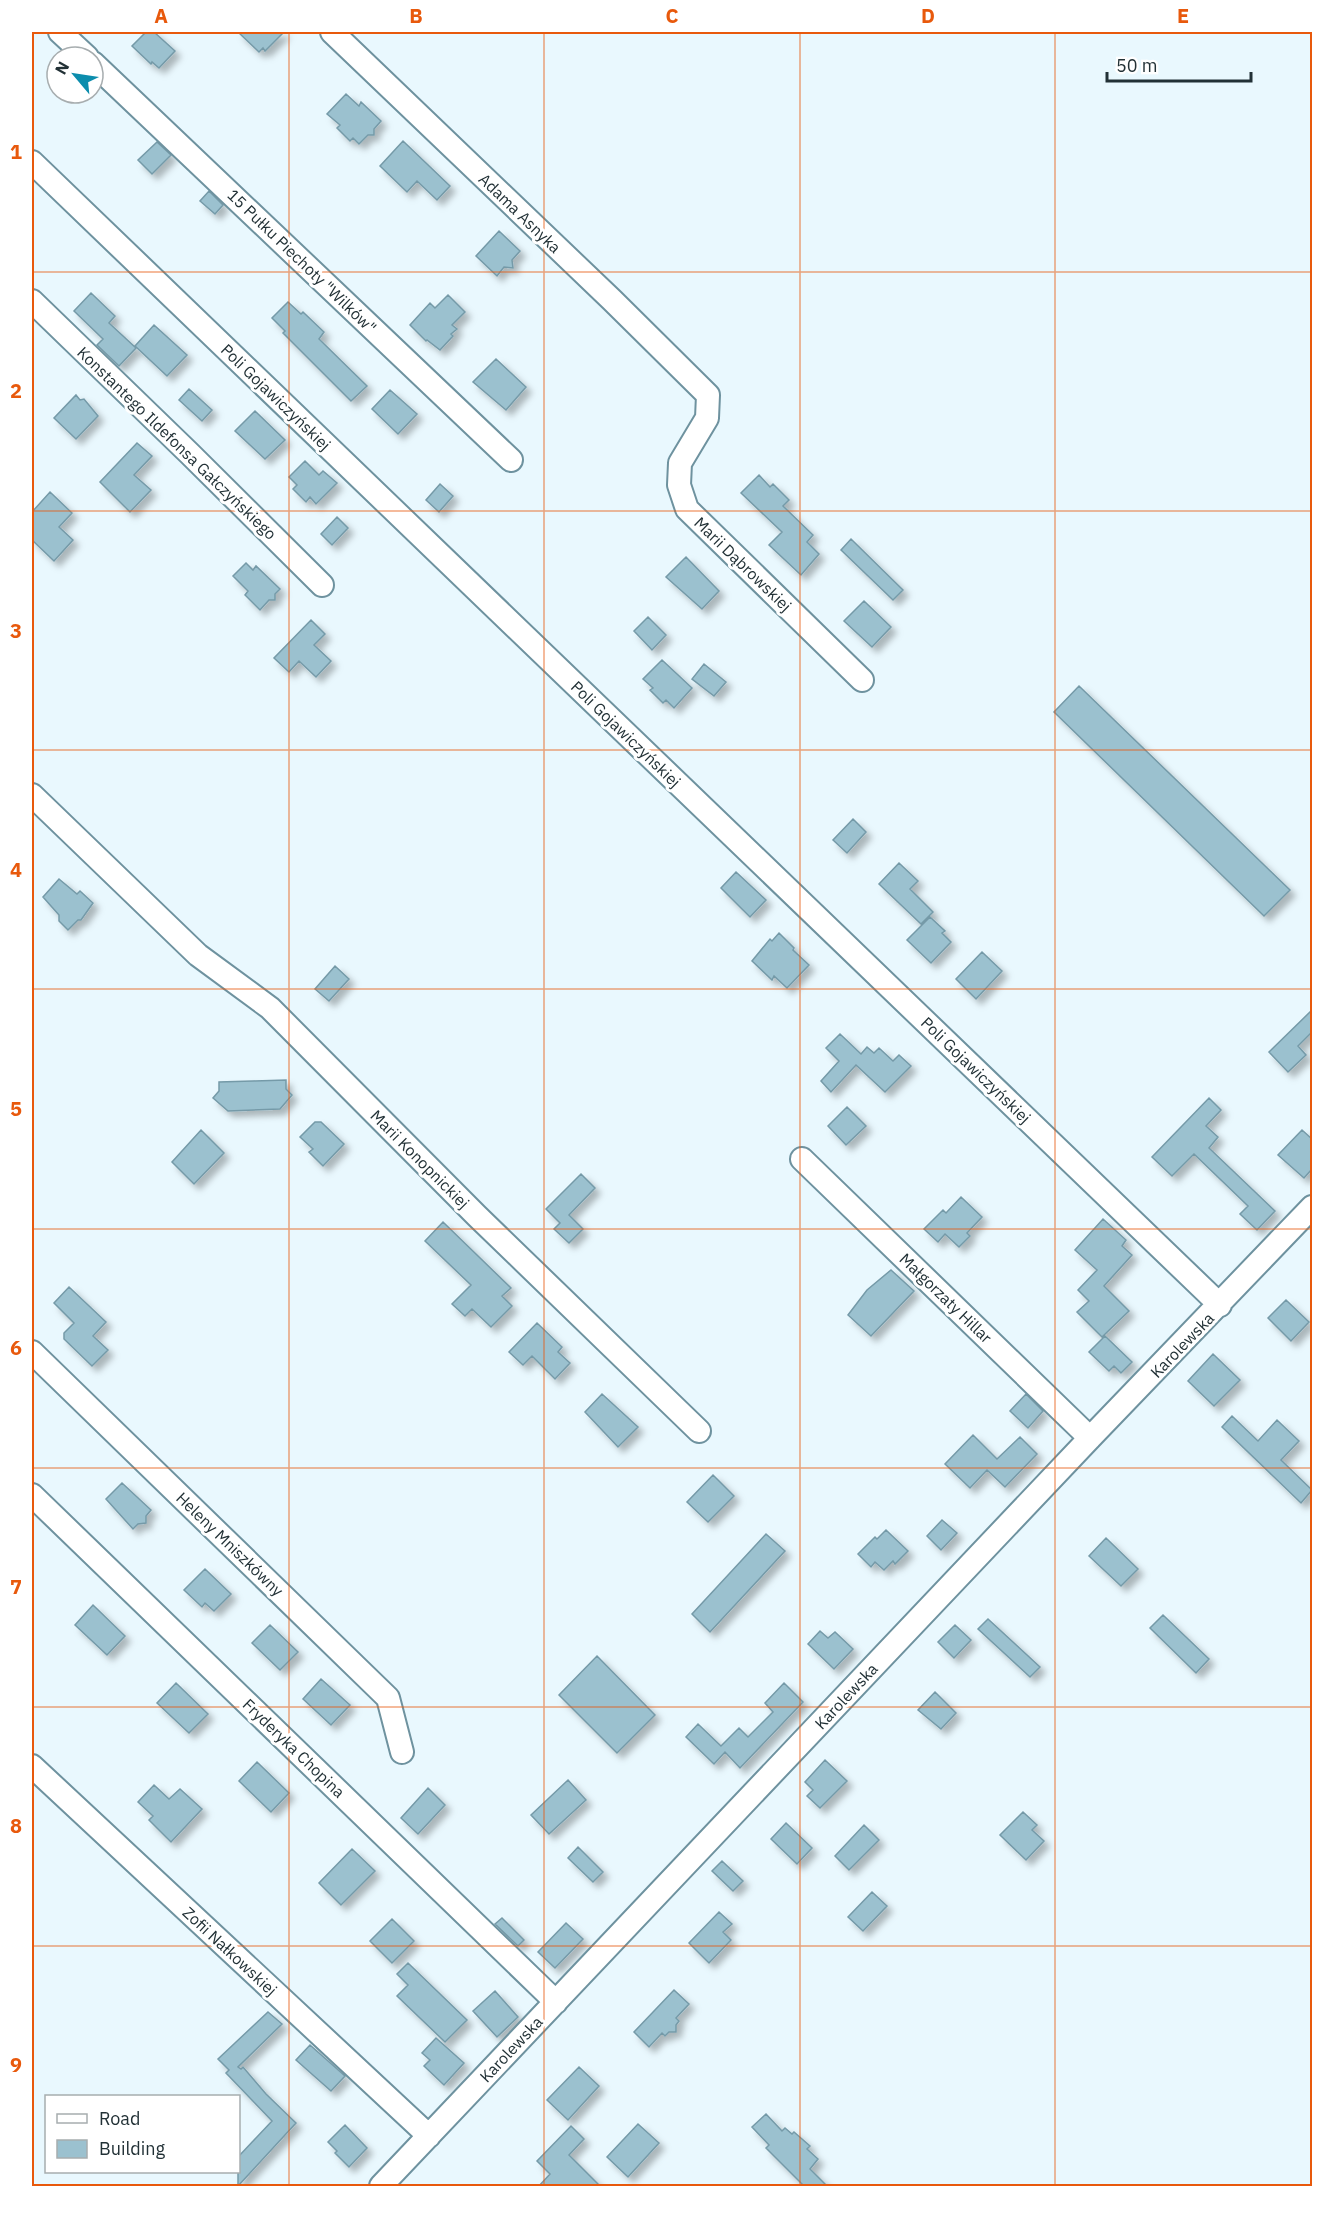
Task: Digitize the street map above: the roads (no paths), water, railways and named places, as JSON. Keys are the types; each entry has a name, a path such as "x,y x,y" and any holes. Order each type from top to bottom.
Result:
{"street":[{"path":"60,32 74,45"},
{"name":"Adama Asnyka","path":"332,32 708,395"},
{"name":"15 Pułku Piechoty \"Wilków\"","path":"105,74 511,460"},
{"name":"Poli Gojawiczyńskiej","path":"32,162 1220,1305"},
{"name":"Konstantego Ildefonsa Gałczyńskiego","path":"32,301 322,585"},
{"name":"Marii Dąbrowskiej","path":"708,395 707,418 680,463 679,485 687,509 862,680"},
{"name":"Marii Konopnickiej","path":"32,795 198,955 270,1008 468,1208 699,1431"},
{"name":"Małgorzaty Hillar","path":"802,1159 1090,1437"},
{"name":"Karolewska","path":"381,2187 1090,1437 1220,1305 1312,1207"},
{"name":"Heleny Mniszkówny","path":"32,1352 388,1698 402,1752"},
{"name":"Fryderyka Chopina","path":"32,1495 556,2002"},
{"name":"Zofii Nałkowskiej","path":"32,1766 429,2136"}]}
